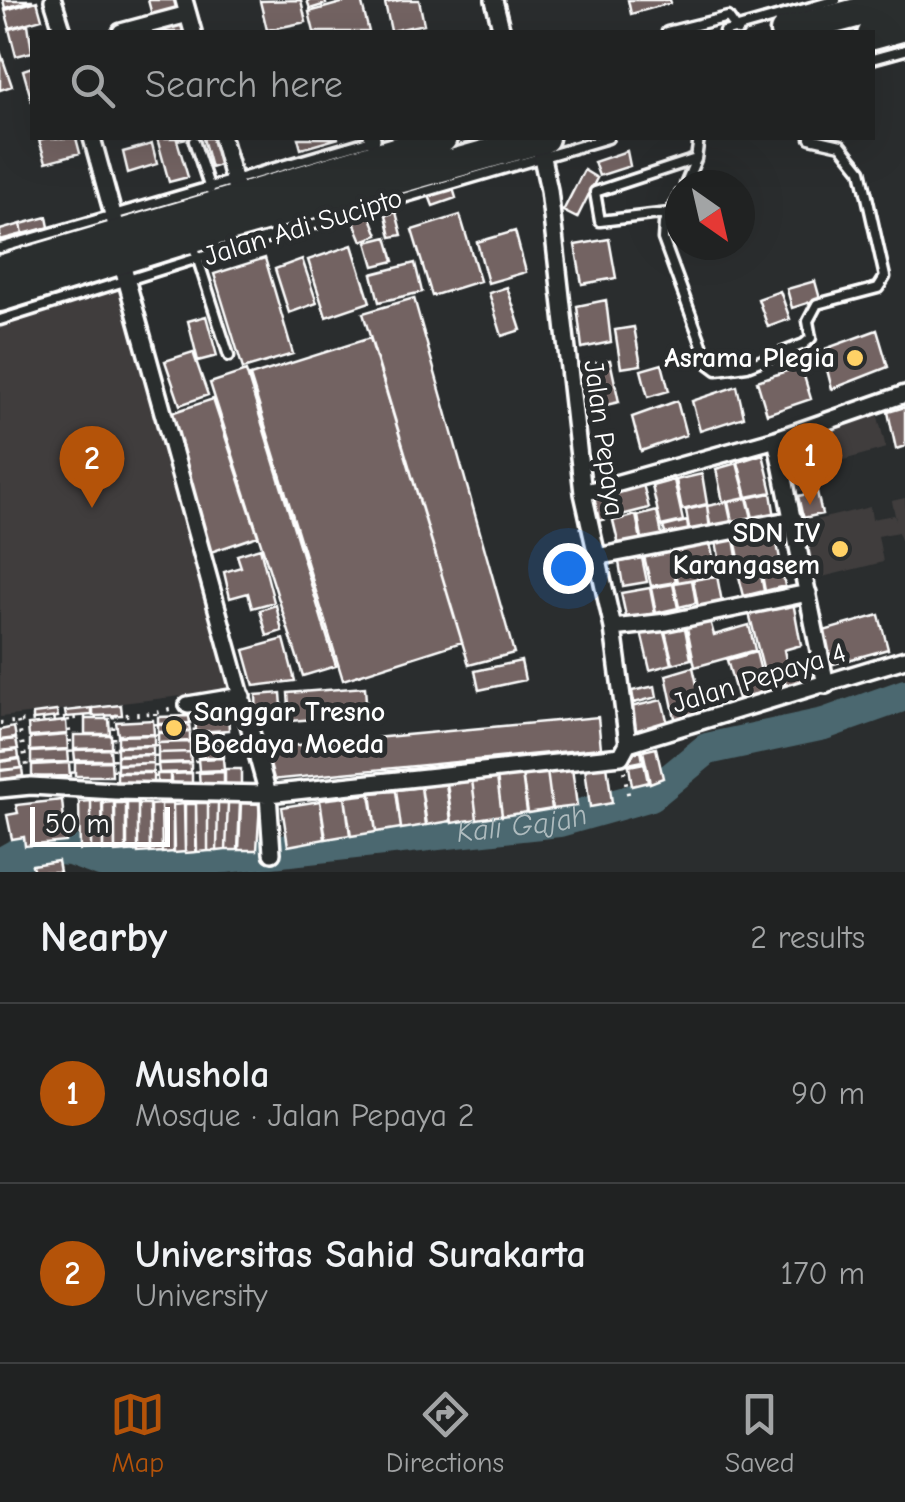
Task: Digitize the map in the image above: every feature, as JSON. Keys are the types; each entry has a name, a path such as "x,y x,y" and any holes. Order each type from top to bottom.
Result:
{"highway":[{"path":"789,30 831,11 905,0"},
{"path":"875,35 905,26"},
{"name":"Jalan Adi Sucipto","path":"0,270 120,248 187,227 225,208 310,192 437,140"},
{"name":"Jalan Adi Sucipto","path":"381,161 472,168 542,145"},
{"name":"Jalan Adi Sucipto","path":"225,208 265,228 310,192"},
{"name":"Jalan Adi Sucipto","path":"1,312 120,248"}],"street":[{"path":"52,0 62,30"},
{"path":"494,0 502,30"},
{"path":"126,30 186,7"},
{"path":"93,140 268,794 272,853"},
{"path":"222,140 225,208"},
{"name":"Jalan Pepaya","path":"542,145 583,493 614,628 624,750"},
{"path":"583,493 776,439 905,394"},
{"path":"776,439 826,685"},
{"path":"596,558 794,519"},
{"path":"614,628 666,622 808,593"},
{"name":"Jalan Pepaya 4","path":"0,789 31,786 268,794 624,750 905,660"},
{"path":"191,704 242,696"}],"lane":[{"path":"743,30 831,11"},
{"path":"674,30 728,17 737,30"},
{"path":"875,58 905,50"},
{"name":"Jalan Adi Sucipto","path":"542,145 589,140"},
{"path":"691,170 698,140"},
{"path":"670,260 712,368 747,366 804,344 811,338 808,321 817,304 878,288 885,271 865,179 841,145 819,140"},
{"path":"194,141 225,208"},
{"path":"665,213 600,220 594,192 696,159"},
{"name":"Jalan Adi Sucipto","path":"310,192 381,161"},
{"name":"Jalan Adi Sucipto","path":"0,248 120,248 187,227 225,208"},
{"path":"187,227 229,356"}],"path":[{"path":"0,722 113,716 191,704 198,794"},
{"path":"155,712 155,792"},
{"path":"113,716 114,791"},
{"path":"68,718 74,789"},
{"path":"18,722 31,786"},
{"path":"624,750 630,799"}],"shaded area":[{"path":"125,288 234,690 0,717 0,327"},
{"name":"SDN IV Karangasem","path":"877,413 886,448 815,468 818,487 788,494 791,473 783,443"},
{"name":"SDN IV Karangasem","path":"905,498 905,551 898,532 878,536 883,562 806,581 795,525 870,507 872,519 894,515 896,520 892,501"}],"building":[{"path":"3,0 33,0 5,8"},
{"path":"148,0 177,0 179,8 152,15"},
{"path":"301,0 306,22 267,30 260,1"},
{"path":"307,0 325,0 326,4 310,9"},
{"path":"361,0 368,30 314,30 309,12"},
{"path":"419,0 424,24 391,30 385,3"},
{"path":"628,0 670,0 671,3 631,14"},
{"path":"37,1 42,19 10,28 5,10"},
{"path":"181,22 183,30 151,30"},
{"path":"28,24 30,52 16,56 9,29"},
{"path":"0,51 12,86 0,90"},
{"path":"30,68 30,95 23,70"},
{"path":"39,140 77,140 80,153 46,162"},
{"path":"158,140 177,140 188,177 169,182"},
{"path":"204,140 217,140 223,164 211,168"},
{"path":"299,140 332,140 301,149"},
{"path":"152,144 157,164 128,173 123,152"},
{"path":"627,151 630,166 599,176 594,162"},
{"path":"584,170 597,178 577,218 563,211"},
{"path":"452,185 456,198 433,206 428,193"},
{"path":"396,212 402,235 391,237 386,215"},
{"path":"370,215 378,235 362,241 354,222"},
{"path":"460,215 480,281 432,296 412,230"},
{"path":"47,217 49,227 23,234 21,224"},
{"path":"21,224 23,234 0,240 0,230"},
{"path":"515,231 526,272 488,283 477,242"},
{"path":"387,237 394,261 374,266 367,242"},
{"path":"609,239 616,278 582,284 575,245"},
{"path":"352,245 370,302 326,317 308,260"},
{"path":"265,258 293,354 243,369 214,274"},
{"path":"302,259 317,303 289,313 275,269"},
{"path":"415,263 422,292 379,302 372,274"},
{"path":"815,281 820,299 792,308 787,289"},
{"path":"507,287 521,330 502,336 489,293"},
{"path":"780,291 790,319 768,327 758,299"},
{"path":"414,298 514,653 469,665 363,313"},
{"path":"606,300 611,342 582,348 577,306"},
{"path":"206,316 217,356 198,361 188,321"},
{"path":"634,327 641,365 621,368 615,330"},
{"name":"Asrama Plegia","path":"877,330 888,367 832,389 822,350"},
{"path":"370,338 462,642 343,680 250,376"},
{"path":"193,352 208,395 180,405 165,361"},
{"path":"610,360 619,402 593,408 584,365"},
{"path":"662,364 669,391 648,397 641,370"},
{"name":"Asrama Plegia","path":"801,366 811,399 767,414 757,381"},
{"path":"246,371 336,666 303,676 210,383"},
{"name":"Asrama Plegia","path":"737,386 744,417 700,431 692,401"},
{"path":"213,399 258,536 211,552 165,415"},
{"name":"Asrama Plegia","path":"677,401 686,435 641,451 632,417"},
{"path":"905,407 905,446 896,449 888,412"},
{"path":"763,454 772,492 747,497 738,462"},
{"path":"737,463 746,497 723,502 716,469"},
{"path":"702,474 707,504 682,510 676,480"},
{"path":"642,480 649,508 594,522 589,495"},
{"path":"674,480 683,521 661,526 652,486"},
{"path":"817,492 822,514 803,518 798,496"},
{"path":"771,493 775,517 754,522 748,498"},
{"path":"747,498 753,522 733,526 728,502"},
{"path":"727,502 732,525 711,530 707,506"},
{"path":"707,505 710,530 690,534 686,510"},
{"path":"657,511 663,540 643,544 638,516"},
{"path":"636,515 642,545 620,550 613,521"},
{"path":"687,521 689,534 667,539 663,527"},
{"path":"775,533 780,559 741,568 735,539 753,535 755,541"},
{"path":"734,539 739,568 722,572 716,542"},
{"path":"710,543 717,575 678,582 672,552"},
{"path":"260,548 274,602 252,608 248,593 230,598 224,572 241,567 237,555"},
{"path":"670,550 676,582 651,586 644,556"},
{"path":"642,558 647,582 623,586 619,562"},
{"path":"780,560 785,586 765,591 760,564"},
{"path":"759,564 764,591 744,596 737,569"},
{"path":"717,576 722,602 698,607 693,580"},
{"path":"692,580 696,603 679,607 674,583"},
{"path":"673,584 678,608 656,613 651,588"},
{"path":"650,588 655,614 627,621 621,593"},
{"path":"793,602 801,645 784,650 787,665 764,672 749,613"},
{"path":"276,605 282,631 267,636 260,610"},
{"path":"879,615 888,649 830,665 820,632"},
{"path":"709,617 714,635 749,625 755,650 695,667 686,623"},
{"path":"684,623 691,659 673,664 664,627"},
{"path":"663,628 672,664 650,670 641,632"},
{"path":"284,639 295,681 254,686 244,650"},
{"path":"756,652 766,691 738,699 727,660"},
{"path":"521,661 525,680 479,690 475,671"},
{"path":"804,663 807,682 786,688 783,669"},
{"path":"693,667 704,716 676,723 666,675"},
{"path":"781,669 785,686 768,691 764,674"},
{"path":"655,686 657,697 634,703 632,691"},
{"path":"365,687 367,715 290,721 288,693"},
{"path":"281,693 283,720 257,722 256,695"},
{"path":"662,700 668,724 630,732 626,708"},
{"path":"121,705 122,715 93,716 93,708"},
{"path":"92,708 92,715 66,717 65,711"},
{"path":"57,711 58,717 33,720 33,714"},
{"path":"228,712 229,730 196,732 195,713"},
{"path":"189,716 190,723 158,724 158,717"},
{"path":"598,717 601,748 271,780 268,748"},
{"path":"85,719 109,719 110,734 85,734"},
{"path":"153,720 154,734 118,735 116,722"},
{"path":"66,721 67,734 29,737 28,725"},
{"name":"Sanggar Tresno Boedaya Moeda","path":"189,724 190,731 158,732 158,725"},
{"path":"14,727 16,738 0,740 0,730"},
{"path":"190,732 190,741 158,743 158,733"},
{"path":"196,732 223,732 223,744 197,744"},
{"path":"67,735 68,749 30,751 30,738"},
{"path":"74,735 111,735 111,748 74,749"},
{"path":"154,735 154,745 118,746 118,736"},
{"path":"16,739 18,749 0,751 0,741"},
{"path":"190,742 190,752 158,753 158,743"},
{"path":"223,744 224,757 198,757 197,745"},
{"path":"153,746 153,754 117,755 117,747"},
{"path":"656,748 663,778 650,783 643,751"},
{"path":"110,749 111,760 75,760 74,750"},
{"path":"18,750 19,758 0,761 0,752"},
{"path":"68,750 69,762 31,763 31,752"},
{"path":"641,751 643,761 628,764 627,754"},
{"path":"190,752 191,762 158,763 158,753"},
{"path":"153,755 153,763 117,764 117,756"},
{"path":"223,758 224,770 199,771 198,759"},
{"path":"20,759 22,768 0,770 0,762"},
{"path":"111,761 112,776 75,776 75,762"},
{"path":"69,763 70,776 32,777 32,765"},
{"path":"153,763 153,772 117,772 117,765"},
{"path":"191,763 191,772 159,773 158,764"},
{"path":"644,763 648,782 632,786 629,766"},
{"path":"607,765 612,803 590,807 585,768"},
{"path":"22,768 23,776 0,780 0,771"},
{"path":"572,768 577,806 552,809 547,771"},
{"path":"225,769 241,769 241,786 225,786"},
{"path":"547,771 552,809 528,813 522,773"},
{"path":"224,772 224,786 200,787 199,773"},
{"path":"117,773 153,773 153,783 117,783"},
{"path":"192,773 192,786 171,787 171,774"},
{"path":"157,774 170,774 170,787 157,787"},
{"path":"522,774 527,812 502,816 497,776"},
{"path":"497,777 502,815 477,819 472,780"},
{"path":"472,780 477,819 452,823 447,783"},
{"path":"446,783 451,821 427,825 421,786"},
{"path":"421,787 426,825 401,829 396,790"},
{"path":"396,791 401,828 376,832 371,793"},
{"path":"370,794 376,832 351,836 345,797"},
{"path":"345,797 350,835 326,839 320,800"},
{"path":"62,800 66,842 25,846 24,837 12,839 7,815 18,813 16,805"},
{"path":"102,800 103,849 91,849 91,801"},
{"path":"91,801 91,849 80,850 79,802"},
{"path":"320,801 325,839 288,846 282,807"},
{"path":"114,802 115,850 103,851 103,803"},
{"path":"115,803 126,803 126,851 115,852"},
{"path":"127,803 138,803 138,851 127,852"},
{"path":"196,803 208,803 208,851 197,852"},
{"path":"208,803 218,803 217,851 208,851"},
{"path":"218,803 228,803 226,850 217,851"},
{"path":"228,803 240,803 238,850 226,850"},
{"path":"241,803 260,804 257,850 239,850"},
{"path":"138,804 149,804 150,852 138,853"},
{"path":"161,804 173,804 173,852 162,853"},
{"path":"161,804 162,852 150,853 150,805"},
{"path":"184,804 196,804 196,852 185,853"},
{"path":"185,804 185,852 174,853 173,805"},
{"path":"58,861 60,872 34,872 32,865"}],"waterway":[{"name":"Kali Gajah","path":"0,864 16,855 46,848 70,850 114,866 559,821 651,795 707,749 824,724 905,695"}],"place":[{"name":"Asrama Plegia","path":"855,358"},
{"name":"Mushola","path":"810,505"},
{"name":"Universitas Sahid Surakarta","path":"92,508"},
{"name":"SDN IV Karangasem","path":"840,549"},
{"name":"Sanggar Tresno Boedaya Moeda","path":"174,728"}]}
